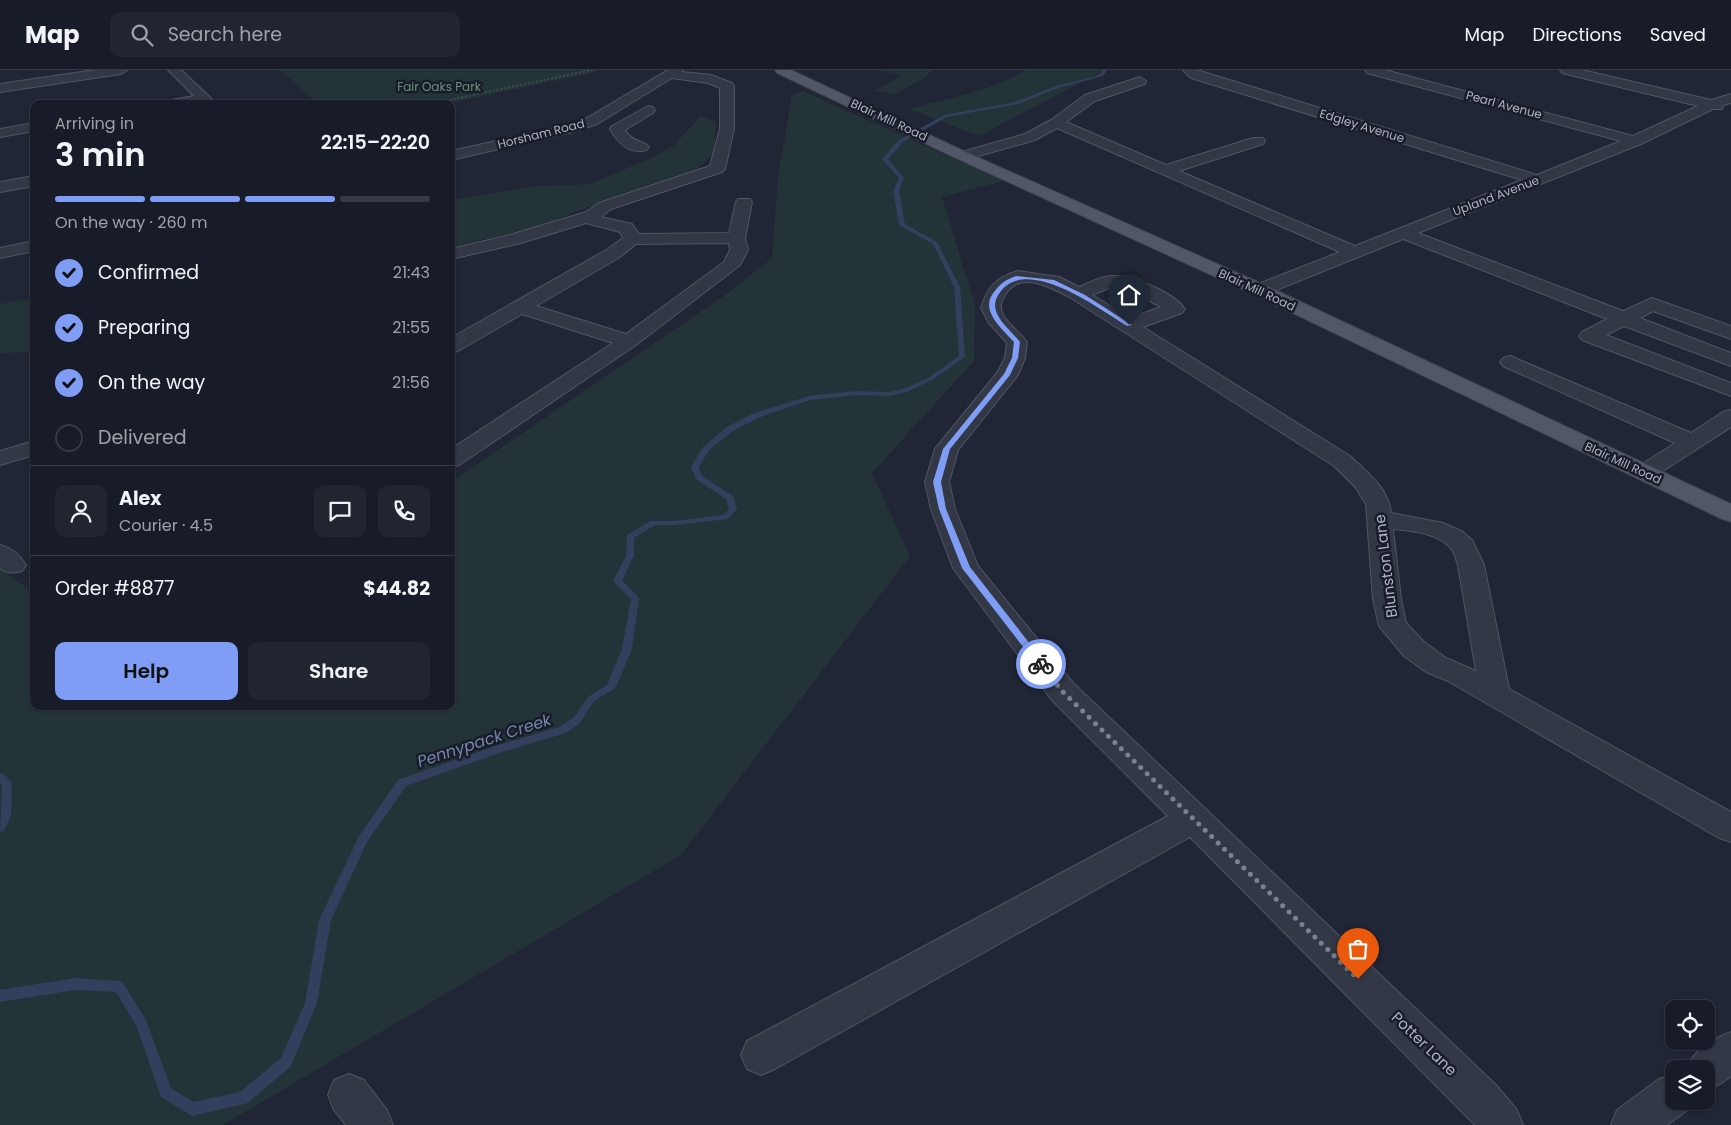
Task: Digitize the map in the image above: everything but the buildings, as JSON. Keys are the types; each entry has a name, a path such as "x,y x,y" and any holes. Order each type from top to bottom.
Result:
{"main road":[{"name":"Blair Mill Road","path":"781,70 893,121 963,156 1260,290 1731,514"}],"street":[{"path":"0,88 121,70"},
{"path":"174,70 206,100"},
{"name":"Edgley Avenue","path":"1188,70 1205,78 1537,180"},
{"name":"Pearl Avenue","path":"1371,70 1636,141"},
{"path":"1566,70 1731,109"},
{"path":"455,253 586,218 592,216 605,206 717,169 727,129 726,86 711,79 674,72"},
{"name":"Horsham Road","path":"455,155 568,129 592,121 610,112 674,72"},
{"path":"963,156 1030,137 1056,123 1090,98 1140,81"},
{"path":"632,98 661,102 618,129 623,140 632,146 642,147"},
{"name":"Upland Avenue","path":"1260,290 1636,141 1711,104 1731,98"},
{"path":"610,112 640,115"},
{"path":"1056,123 1355,252"},
{"path":"0,132 30,128"},
{"path":"1165,170 1258,141"},
{"path":"0,187 30,182"},
{"path":"455,454 629,341 731,265 739,250 736,238 744,202"},
{"path":"586,218 626,228 631,234 632,239"},
{"path":"1402,233 1731,360"},
{"path":"455,345 614,253 632,239 736,238"},
{"path":"0,253 30,247"},
{"name":"Potter Lane","path":"1081,295 1052,281 1018,277 1005,282 994,296 992,308 996,319 1017,342 1015,358 1007,375 946,449 937,482 943,509 966,568 1062,691 1481,1100 1502,1125"},
{"path":"1081,295 1110,281 1127,282 1166,302 1175,310 1129,325"},
{"name":"Blunston Lane","path":"1081,295 1342,461 1366,484 1378,504 1381,519 1387,600 1393,626 1414,649 1436,665 1458,674 1731,828"},
{"path":"1731,334 1652,304 1589,336 1731,390"},
{"path":"519,307 629,341"},
{"path":"1510,362 1693,442"},
{"path":"1644,473 1731,417"},
{"path":"0,458 30,449"},
{"path":"1381,519 1433,529 1453,537 1463,545 1470,565 1495,695"},
{"path":"761,1055 1193,819"},
{"path":"1715,1064 1731,1052"}],"path":[{"path":"449,100 592,70"}],"green space":[{"name":"Fair Oaks Park","path":"280,70 599,70 593,73 455,102 455,100 314,100"},
{"path":"877,70 932,70 925,78 895,94 875,91 903,75"},
{"path":"1025,70 1105,70 979,136 909,109 968,94 998,84"},
{"path":"803,91 1004,181 942,197 975,305 974,361 872,473 910,556 681,855 223,1125 0,1125 0,569 30,590 30,710 455,710 455,479 728,293 772,258 778,177 792,95"},
{"path":"701,116 716,122 714,153 695,171 591,206 531,229 455,246 455,199 537,186 590,184 651,158 673,146"},
{"path":"30,299 30,352 0,353 0,304"}],"waterway":[{"name":"Pennypack Creek","path":"0,996 75,984 119,987 142,1024 166,1092 192,1109 243,1098 286,1062 311,1003 325,920 363,839 402,783 499,749 562,730 577,720 591,699 611,687 627,649 635,598 617,581 630,556 630,537 653,523 676,523 725,517 733,509 730,498 699,477 695,467 706,449 730,429 755,416 809,398 857,393 888,394 905,391 930,379 962,357 957,287 935,243 902,225 896,191 902,178 885,159 901,141 946,116 1016,103 1057,87 1094,78 1102,75 1105,70"},
{"name":"Pennypack Creek","path":"0,777 7,783 6,815 0,828"}],"way so far":[{"path":"1041,664 1062,691 1358,979"}],"route":[{"path":"1041,664 966,568 943,509 937,482 946,449 1007,375 1015,358 1017,342 996,319 992,308 994,296 1005,282 1018,277 1052,281 1084,296 1129,325"}]}
